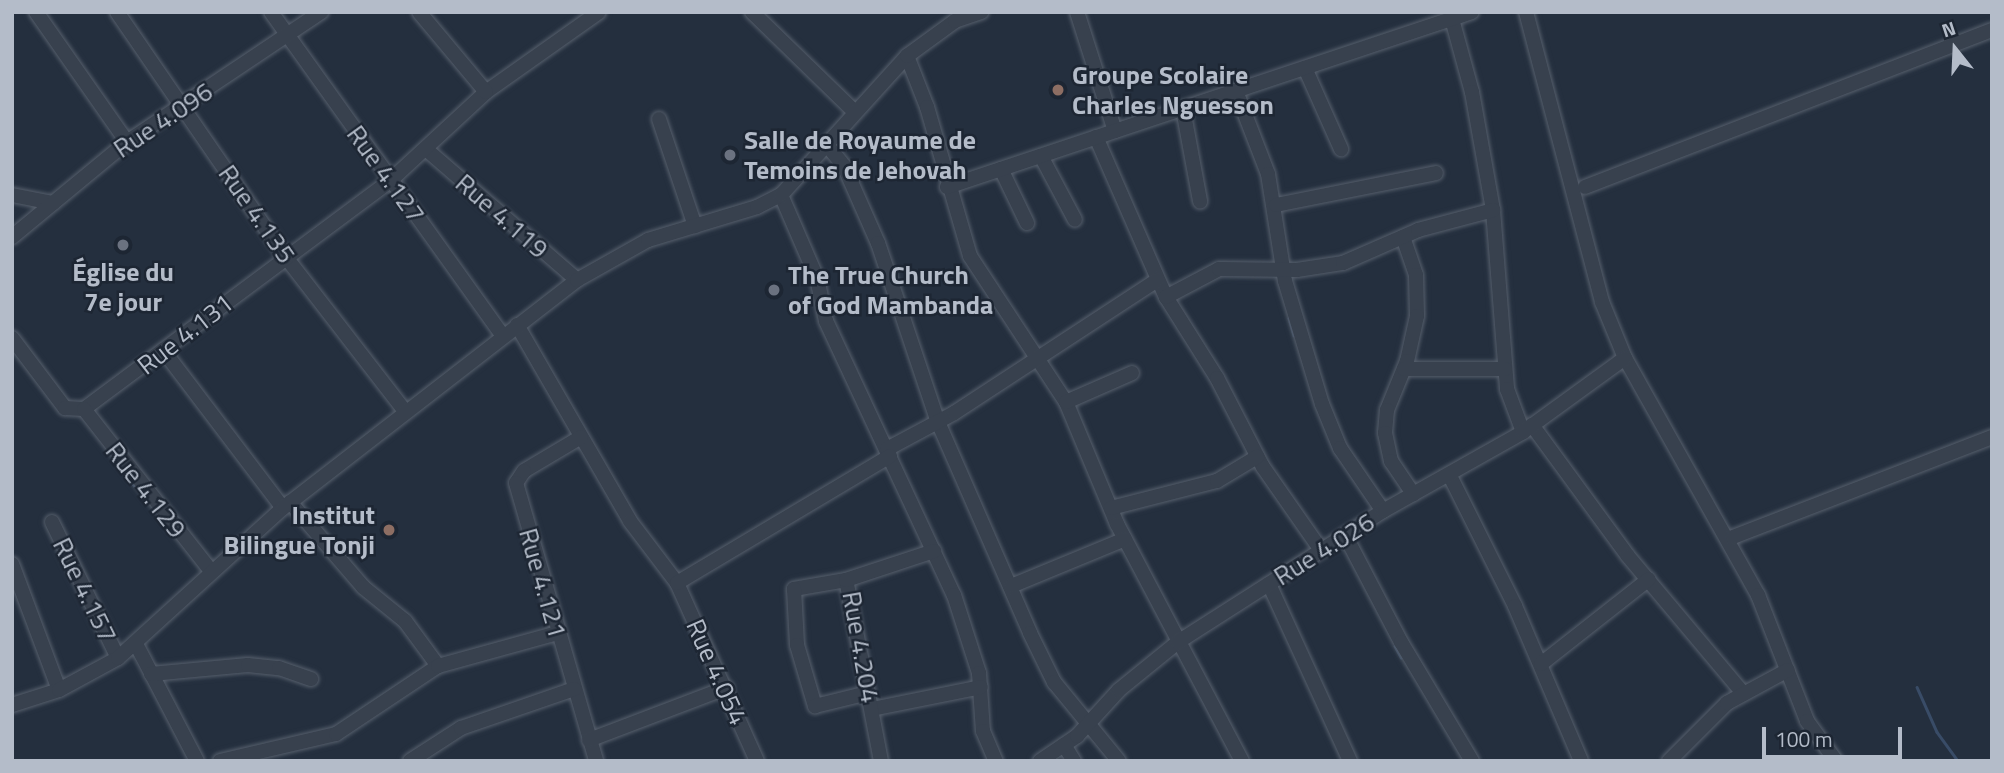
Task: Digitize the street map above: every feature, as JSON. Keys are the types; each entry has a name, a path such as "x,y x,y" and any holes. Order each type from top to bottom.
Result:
{"street":[{"path":"36,12 127,142"},
{"name":"Rue 4.135","path":"117,12 285,256 404,410"},
{"name":"Rue 4.127","path":"271,12 502,335"},
{"name":"Rue 4.096","path":"12,237 127,142 184,107 321,12"},
{"path":"419,12 486,92"},
{"name":"Rue 4.131","path":"83,409 285,256 391,180 427,150 460,113 486,92 599,12"},
{"path":"752,12 855,113"},
{"path":"12,705 59,690 136,644 211,571 286,505 404,410 577,280 618,253 781,195 907,56 952,17 981,12"},
{"path":"1077,12 1115,131"},
{"path":"947,187 1472,12"},
{"path":"1526,12 1602,302 1625,358 1758,595 1807,721 1836,761"},
{"path":"1452,19 1472,92 1493,210 1505,369 1510,401 1527,429 1743,693"},
{"path":"1585,187 1992,30"},
{"path":"907,56 927,107 947,187 970,256 1066,402 1125,539 1242,761"},
{"path":"1305,68 1341,149"},
{"path":"1236,91 1276,205 1282,270 1331,427 1352,468 1383,511"},
{"path":"1183,109 1200,201"},
{"path":"659,119 695,226"},
{"path":"1096,138 1166,297 1217,378 1257,457 1321,550"},
{"path":"827,145 844,166 878,243 938,422 1055,682 1119,761"},
{"name":"Rue 4.119","path":"427,150 577,280"},
{"path":"1041,156 1075,220"},
{"path":"1000,169 1027,223"},
{"path":"1276,205 1436,173"},
{"path":"12,195 53,203"},
{"path":"781,195 817,278 826,321 954,596 981,687 981,723 996,761"},
{"path":"1166,297 1219,269 1282,270 1343,263 1403,237 1493,210"},
{"path":"1403,237 1417,283 1414,334 1404,369 1387,410 1385,433 1391,461 1413,494"},
{"path":"677,583 938,422 1157,280"},
{"name":"Rue 4.054","path":"517,325 630,521 677,583 757,761"},
{"path":"12,338 65,408 83,409"},
{"path":"163,350 286,505 363,587 405,621 438,666"},
{"name":"Rue 4.026","path":"1040,761 1064,746 1088,725 1119,690 1178,642 1383,511 1450,476 1527,429 1625,358"},
{"path":"1404,369 1505,369"},
{"path":"1066,402 1132,373"},
{"name":"Rue 4.129","path":"83,409 211,571"},
{"name":"Rue 4.121","path":"581,437 524,471 516,483 596,761"},
{"path":"1733,537 1992,437"},
{"path":"1111,508 1217,481 1257,457"},
{"path":"1450,476 1541,664 1581,761"},
{"name":"Rue 4.157","path":"52,522 118,657"},
{"path":"1345,535 1401,642 1472,761"},
{"path":"1011,586 1125,539"},
{"name":"Rue 4.204","path":"881,761 846,580 933,551"},
{"path":"12,564 59,690"},
{"path":"1541,664 1649,579"},
{"path":"846,580 794,589 797,645 815,706 868,693"},
{"path":"1269,584 1350,761"},
{"path":"220,761 336,734 438,666 558,633"},
{"path":"136,644 192,759"},
{"path":"151,674 248,666 279,668 310,679"},
{"path":"1669,761 1743,693 1788,670"},
{"path":"872,709 981,687"},
{"path":"589,740 726,688"},
{"path":"411,761 461,728 574,690"},
{"path":"1064,746 1074,761"}],"waterway":[{"path":"1289,318 1294,335"},
{"path":"114,461 127,477"},
{"path":"128,478 139,491"},
{"path":"1395,646 1401,657"},
{"path":"1917,687 1937,732 1958,761"}],"place":[{"name":"Groupe Scolaire Charles Nguesson","path":"1058,90"},
{"name":"Salle de Royaume de Temoins de Jehovah","path":"730,155"},
{"name":"Église du 7e jour","path":"123,245"},
{"name":"The True Church of God Mambanda","path":"774,290"},
{"name":"Institut Bilingue Tonji","path":"389,530"}]}
